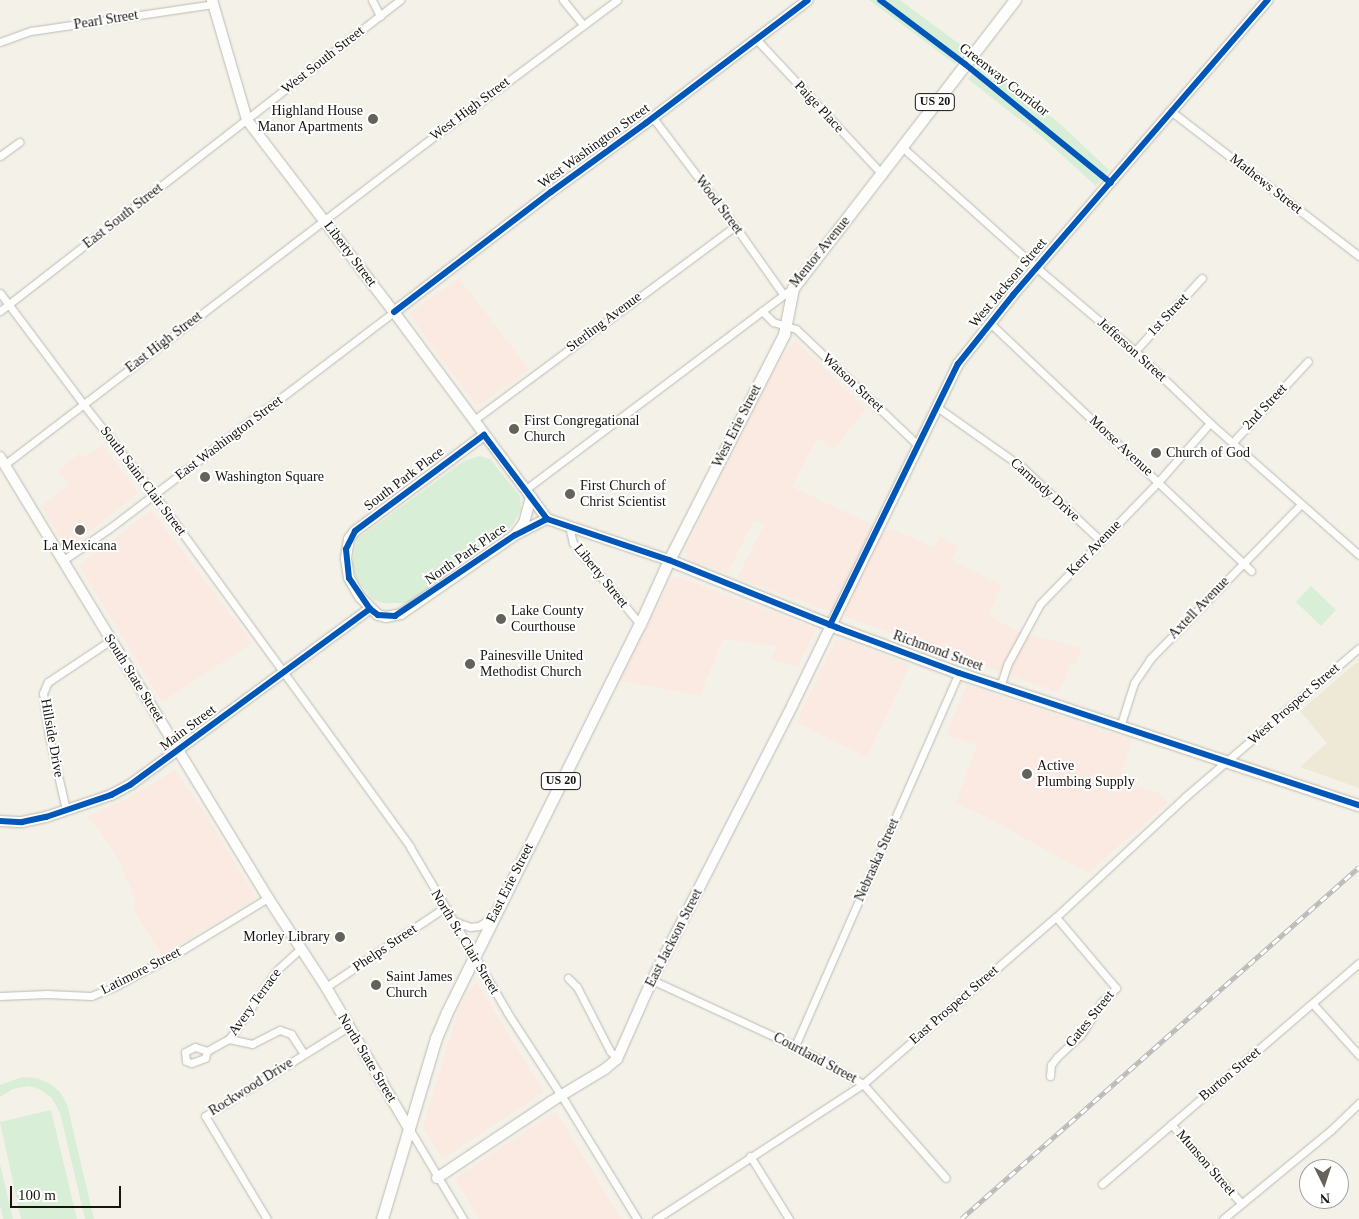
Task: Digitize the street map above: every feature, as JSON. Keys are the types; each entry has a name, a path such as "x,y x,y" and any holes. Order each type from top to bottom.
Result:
{"main road":[{"name":"Mentor Avenue","path":"788,291 883,174 1015,0"},
{"name":"West Erie Street","path":"670,560 784,334 788,291"},
{"name":"East Erie Street","path":"382,1219 436,1038 473,956 640,624 670,560"},
{"name":"Richmond Street","path":"670,560 830,625 959,673 1229,761 1359,806"}],"street":[{"path":"372,0 380,16"},
{"name":"West South Street","path":"247,120 400,0"},
{"path":"563,0 583,25"},
{"name":"West High Street","path":"324,220 617,0"},
{"name":"West Washington Street","path":"394,312 808,0"},
{"name":"West Jackson Street","path":"830,625 958,364 990,323 1268,0"},
{"name":"Pearl Street","path":"0,42 31,31 212,2"},
{"name":"Liberty Street","path":"212,2 247,120 394,312 528,493"},
{"name":"Paige Place","path":"756,38 883,174"},
{"name":"Mathews Street","path":"1172,112 1359,256"},
{"name":"Wood Street","path":"653,118 735,226 788,291"},
{"name":"East South Street","path":"0,311 247,120"},
{"path":"0,156 19,142"},
{"name":"Jefferson Street","path":"902,147 1037,268 1135,351 1210,423 1359,555"},
{"name":"East High Street","path":"2,461 84,406 118,377 324,220"},
{"name":"Sterling Avenue","path":"474,420 735,226"},
{"name":"1st Street","path":"1135,351 1202,278"},
{"name":"Mentor Avenue","path":"528,493 788,291"},
{"name":"South Saint Clair Street","path":"0,293 84,406 154,494 282,673"},
{"name":"Watson Street","path":"762,310 773,322 786,325 798,332 918,445"},
{"name":"East Washington Street","path":"62,561 154,494 394,312"},
{"name":"Morse Avenue","path":"990,323 1159,481 1251,571"},
{"name":"2nd Street","path":"1233,442 1308,361"},
{"name":"Carmody Drive","path":"937,407 1023,468 1101,541"},
{"name":"Kerr Avenue","path":"1000,687 1007,665 1040,604 1159,481 1210,423"},
{"name":"South Park Place","path":"370,609 349,578 346,549 355,531 484,435"},
{"name":"South State Street","path":"2,461 268,898"},
{"path":"528,493 547,518"},
{"name":"North Park Place","path":"515,535 524,523 528,493"},
{"name":"Axtell Avenue","path":"1120,727 1134,683 1150,660 1301,504"},
{"name":"North Park Place","path":"370,609 386,617 401,614 515,535 547,518"},
{"name":"Richmond Street","path":"547,518 670,560"},
{"name":"Liberty Street","path":"569,526 573,543 640,624"},
{"name":"Main Street","path":"0,821 22,822 66,810 111,795 130,785 179,751 370,609"},
{"name":"East Jackson Street","path":"438,1178 561,1096 605,1070 616,1059 652,980 793,704 830,625"},
{"name":"Hillside Drive","path":"66,810 49,736 43,694 48,682 111,640"},
{"name":"West Prospect Street","path":"1229,761 1359,648"},
{"name":"North St. Clair Street","path":"282,673 413,851 473,956 637,1219"},
{"name":"Nebraska Street","path":"795,1046 959,673"},
{"name":"East Prospect Street","path":"656,1219 863,1084 1056,917 1186,797 1229,761"},
{"name":"North State Street","path":"268,898 326,987 463,1219"},
{"name":"Latimore Street","path":"0,996 47,994 90,996 118,985 184,949 268,898"},
{"name":"Phelps Street","path":"326,987 444,908"},
{"path":"452,920 470,927 479,926 493,917"},
{"name":"Gates Street","path":"1050,1076 1051,1066 1057,1057 1081,1035 1102,1002 1116,988 1056,917"},
{"name":"Avery Terrace","path":"207,1051 229,1039 278,969 300,949"},
{"name":"Burton Street","path":"1102,1184 1359,963"},
{"path":"568,978 577,988 616,1059"},
{"name":"Courtland Street","path":"652,980 795,1046 863,1084 946,1178"},
{"path":"1313,1004 1359,1055"},
{"name":"Rockwood Drive","path":"267,1219 204,1116 348,1027"},
{"path":"229,1039 252,1044 280,1030 291,1034 304,1054"},
{"path":"1223,1219 1331,1130 1359,1103"},
{"name":"Munson Street","path":"1172,1124 1241,1203"},
{"path":"750,1156 789,1219"}],"shaded area":[{"path":"459,278 529,369 480,405 475,404 410,316 411,311"},
{"path":"795,340 866,409 834,449 817,438 792,487 888,532 890,528 934,547 940,537 958,546 952,560 1001,585 989,615 1016,631 1081,648 1076,664 1070,663 1065,679 1057,692 737,578 764,525 754,520 727,574 688,559 685,550 779,361"},
{"path":"103,445 138,493 68,549 41,506 69,485 58,470 80,453 84,457"},
{"path":"151,510 252,643 162,702 79,565"},
{"path":"679,577 816,629 797,667 771,659 777,646 723,639 700,695 620,681 671,579"},
{"path":"837,637 910,665 867,757 796,722"},
{"path":"1359,660 1359,788 1300,767 1327,743 1300,711"},
{"path":"967,685 1132,740 1119,780 1159,793 1168,803 1088,873 996,822 956,803 977,745 946,734"},
{"path":"175,770 208,818 256,898 162,955 133,909 136,901 119,861 98,828 87,816 123,801"},
{"path":"477,983 544,1092 442,1159 423,1127 460,1005 469,989"},
{"path":"556,1111 621,1219 479,1219 455,1178"}],"green space":[{"path":"869,0 900,0 966,49 955,64"},
{"path":"981,63 1058,122 1109,170 1096,186 1042,137 968,79"},
{"path":"479,456 490,459 520,496 521,509 514,523 508,530 412,600 405,603 382,603 372,599 356,578 352,563 357,539 464,461"},
{"path":"1311,586 1336,610 1321,626 1296,602"},
{"path":"22,1077 36,1078 49,1083 60,1092 67,1104 94,1219 85,1219 60,1113 52,1098 39,1089 29,1086 13,1089 0,1097 0,1085"},
{"path":"51,1110 77,1219 21,1219 0,1122"},
{"path":"0,1164 13,1219 3,1219 0,1205"}],"railway":[{"path":"961,1219 1359,867"}],"cycle path":[{"path":"394,312 808,0"},
{"name":"Greenway Corridor","path":"880,0 965,64 1111,183"},
{"path":"830,625 958,364 1013,295 1268,0"},
{"path":"547,519 515,535 395,616 378,615 370,609 349,578 346,549 355,531 484,435 547,519 669,560 838,628 959,673 1359,805"},
{"path":"0,821 22,822 46,817 111,795 130,785 370,609"}],"place":[{"name":"Highland House Manor Apartments","path":"373,119"},
{"name":"First Congregational Church","path":"514,429"},
{"name":"Church of God","path":"1156,453"},
{"name":"Washington Square","path":"205,477"},
{"name":"First Church of Christ Scientist","path":"570,494"},
{"name":"La Mexicana","path":"80,530"},
{"name":"Lake County Courthouse","path":"501,619"},
{"name":"Painesville United Methodist Church","path":"470,664"},
{"name":"Active Plumbing Supply","path":"1027,774"},
{"name":"Morley Library","path":"340,937"},
{"name":"Saint James Church","path":"376,985"}]}
